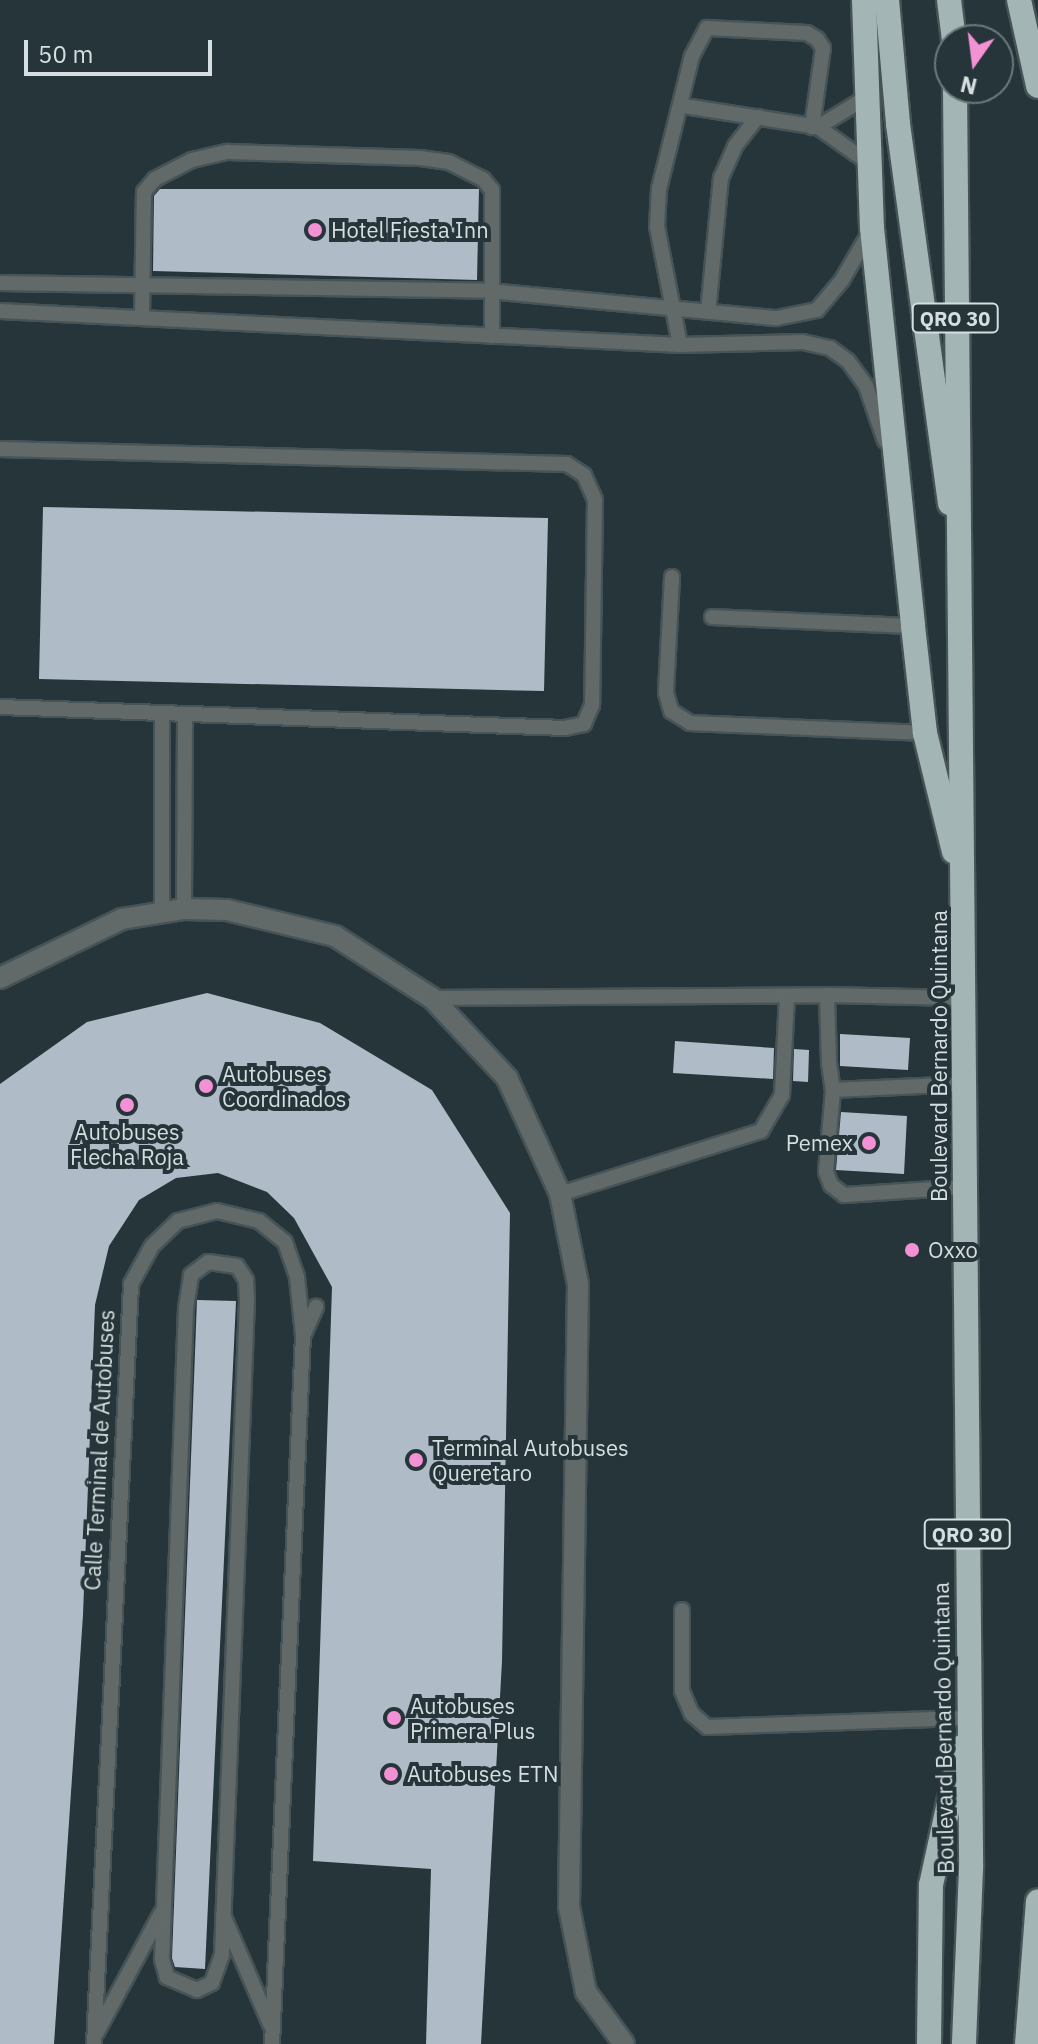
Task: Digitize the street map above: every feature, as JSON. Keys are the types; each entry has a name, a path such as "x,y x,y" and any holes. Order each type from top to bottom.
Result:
{"highway":[{"path":"864,0 872,228 913,626 925,733 964,893"},
{"name":"Boulevard Bernardo Quintana","path":"887,0 924,324 962,548"},
{"path":"949,0 952,24"},
{"path":"1019,0 1038,86"},
{"name":"Boulevard Bernardo Quintana","path":"955,104 962,548 962,998 971,1868 964,2044"},
{"path":"929,2044 931,1885 969,1718"},
{"path":"1027,2044 1038,1901"}],"street":[{"path":"0,978 122,919 184,909 227,910 335,936 432,998 507,1078 560,1194 578,1284 569,1907 586,1992 624,2044"}],"lane":[{"path":"680,345 676,309 657,227 667,147 684,106 695,48 707,28 807,33 823,48 815,127"},
{"path":"815,127 867,97"},
{"path":"684,106 815,127 870,164"},
{"path":"708,312 721,178 735,146 758,117"},
{"path":"142,315 144,192 155,179 192,160 228,152 420,158 449,162 483,179 493,198 489,291 492,336"},
{"path":"0,283 489,291 777,318 817,310 842,280 872,228"},
{"path":"0,311 142,315 680,345 803,342 830,348 866,386 902,503"},
{"path":"0,449 567,464 584,475 595,500 592,705 584,724 565,728 0,707"},
{"path":"672,577 666,693 671,711 690,723 925,733"},
{"path":"712,617 913,626"},
{"path":"162,713 162,912"},
{"path":"184,909 185,714"},
{"path":"432,998 827,995 962,998"},
{"path":"827,995 833,1090 826,1172 831,1185 844,1195 965,1187"},
{"path":"560,1194 761,1131 782,1095 787,996"},
{"path":"833,1090 965,1084"},
{"name":"Calle Terminal de Autobuses","path":"94,2040 131,1284 152,1246 178,1221 217,1211 259,1221 290,1241 303,1335 272,2038"},
{"path":"208,1262 225,1262 237,1266 246,1280 247,1300 223,1914 219,1972 212,1983 197,1990 167,1977 162,1959 165,1906 188,1286 191,1275 208,1262"},
{"path":"303,1335 316,1307"},
{"path":"682,1610 682,1691 692,1714 707,1727 969,1718"},
{"path":"94,2040 165,1906"},
{"path":"223,1914 254,1977 272,2038"}],"building":[{"name":"Hotel Fiesta Inn","path":"160,189 479,189 477,280 153,271 154,196"},
{"path":"43,507 548,518 544,691 39,679"},
{"name":"Terminal Autobuses Queretaro","path":"207,993 320,1023 432,1090 510,1213 502,1661 481,2044 426,2044 431,1869 313,1861 332,1287 294,1218 267,1192 218,1173 176,1178 139,1200 109,1246 95,1305 83,1615 54,2044 0,2044 0,1084 87,1022"},
{"name":"Pemex","path":"840,1034 910,1038 908,1070 840,1066"},
{"name":"Pemex","path":"675,1041 774,1048 773,1079 673,1073"},
{"path":"794,1049 809,1050 808,1082 793,1081"},
{"name":"Pemex","path":"841,1112 907,1116 904,1174 836,1170"},
{"path":"197,1300 236,1301 205,1969 175,1967 172,1958"}],"place":[{"name":"Hotel Fiesta Inn","path":"315,230"},
{"name":"Autobuses Coordinados","path":"206,1086"},
{"name":"Autobuses Flecha Roja","path":"127,1105"},
{"name":"Pemex","path":"869,1143"},
{"name":"Oxxo","path":"912,1250"},
{"name":"Terminal Autobuses Queretaro","path":"416,1460"},
{"name":"Autobuses Primera Plus","path":"394,1718"},
{"name":"Autobuses ETN","path":"391,1774"}]}
